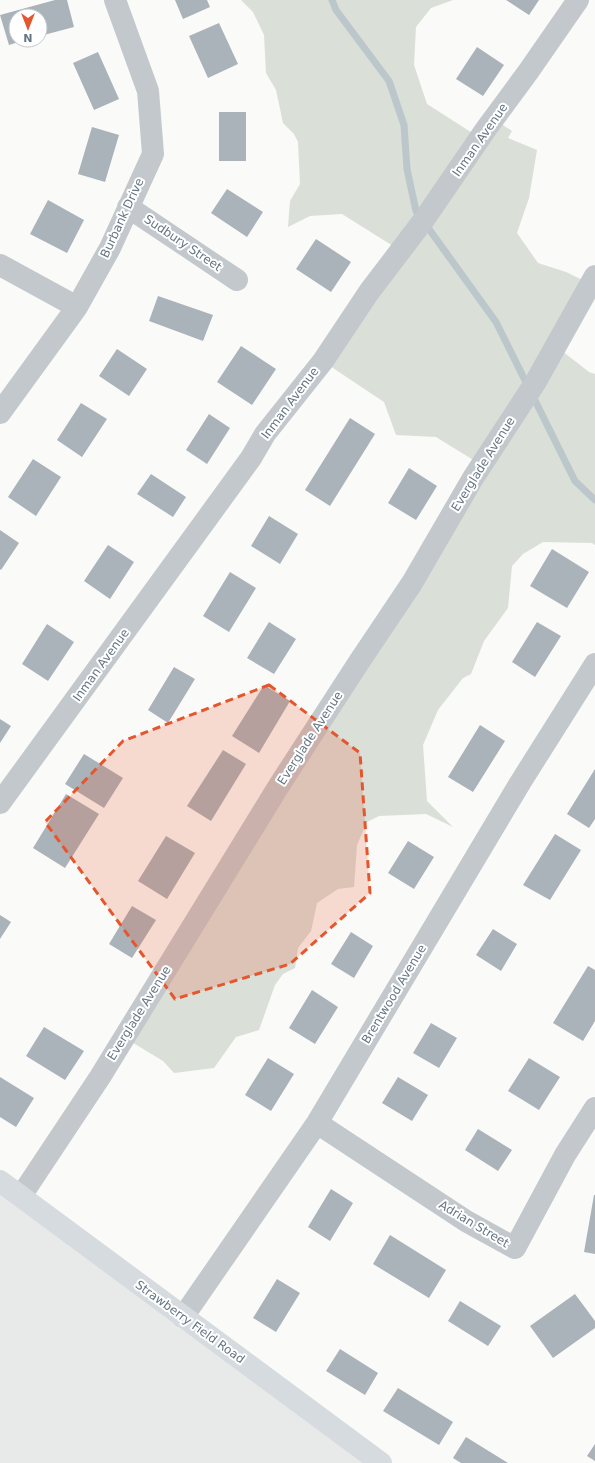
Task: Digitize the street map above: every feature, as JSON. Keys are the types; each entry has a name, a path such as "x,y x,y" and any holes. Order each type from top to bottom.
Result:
{"street":[{"name":"Burbank Drive","path":"0,413 77,308 110,248 153,154 148,91 115,0"},
{"name":"Inman Avenue","path":"0,803 251,458 265,434 322,360 369,292 423,221 486,129 578,0"},
{"name":"Sudbury Street","path":"128,207 237,280"},
{"path":"0,265 77,308"},
{"name":"Everglade Avenue","path":"21,1196 100,1077 280,784 354,668 412,583 473,478 535,383 595,276"},
{"name":"Brentwood Avenue","path":"183,1317 317,1123 520,783 595,664"},
{"name":"Adrian Street","path":"317,1123 466,1221 515,1248 565,1155 595,1108"},
{"name":"Strawberry Field Road","path":"0,1181 381,1463"}],"highlighted area":[{"path":"269,685 360,753 370,893 290,964 175,999 97,895 45,822 123,741"}],"shaded area":[{"path":"241,0 453,0 431,8 416,27 414,65 427,104 477,136 497,121 512,131 508,138 537,150 529,198 517,233 538,263 566,272 591,284 557,347 589,372 595,374 595,545 592,543 543,542 523,554 512,566 508,608 484,641 471,674 463,678 438,710 423,745 427,801 453,827 426,814 379,816 367,822 357,845 354,887 338,889 317,903 311,931 298,948 295,968 283,974 275,985 259,1030 236,1037 214,1068 174,1073 163,1061 125,1038 475,461 436,437 396,435 384,402 324,362 393,246 342,214 310,216 288,227 290,201 300,184 298,142 294,134 283,123 276,90 266,73 264,35 253,12"},
{"path":"0,1180 379,1463 0,1463"}],"building":[{"path":"55,0 67,0 74,27 48,34 48,8 26,8"},
{"path":"175,0 207,0 210,7 183,19"},
{"path":"506,0 539,0 529,15"},
{"path":"8,13 8,42 0,15"},
{"path":"219,23 238,64 208,78 189,36"},
{"path":"477,47 504,65 483,96 456,79"},
{"path":"98,52 119,99 94,110 73,63"},
{"path":"219,112 246,112 246,161 219,161"},
{"path":"92,127 119,135 105,182 78,174"},
{"path":"227,189 263,212 247,237 211,213"},
{"path":"48,200 84,220 67,253 30,234"},
{"path":"316,239 351,262 331,292 296,269"},
{"path":"158,296 213,315 203,341 149,321"},
{"path":"241,346 276,369 252,405 217,382"},
{"path":"117,349 147,369 129,396 99,376"},
{"path":"81,403 107,419 82,457 57,440"},
{"path":"209,414 230,428 207,464 186,450"},
{"path":"350,418 375,434 330,506 305,490"},
{"path":"33,459 61,477 36,516 8,497"},
{"path":"409,468 437,486 416,520 388,503"},
{"path":"151,474 186,497 173,517 137,494"},
{"path":"269,516 298,534 280,564 251,546"},
{"path":"0,530 19,543 1,570 0,569"},
{"path":"108,545 134,562 110,599 84,581"},
{"path":"552,549 589,572 567,608 530,586"},
{"path":"230,572 256,588 229,632 203,616"},
{"path":"269,622 296,639 274,674 247,658"},
{"path":"537,622 561,636 535,677 512,662"},
{"path":"47,624 74,642 48,681 22,664"},
{"path":"174,667 195,679 168,723 148,710"},
{"path":"264,685 290,701 259,753 232,736"},
{"path":"0,719 11,726 0,743"},
{"path":"480,725 505,741 473,792 448,777"},
{"path":"223,750 246,764 211,821 187,806"},
{"path":"84,754 123,778 104,808 65,784"},
{"path":"595,769 595,819 589,828 567,814"},
{"path":"66,794 99,814 65,868 33,848"},
{"path":"555,834 581,850 550,900 523,885"},
{"path":"166,836 195,853 167,899 138,881"},
{"path":"408,841 434,857 414,889 388,873"},
{"path":"132,906 156,920 132,958 109,944"},
{"path":"0,915 11,922 0,939"},
{"path":"493,929 517,944 501,971 476,955"},
{"path":"351,932 373,946 354,978 331,964"},
{"path":"588,966 595,970 595,1021 583,1041 553,1023"},
{"path":"312,990 338,1007 315,1044 289,1028"},
{"path":"431,1023 457,1038 439,1068 413,1053"},
{"path":"44,1027 84,1051 65,1080 26,1056"},
{"path":"268,1058 294,1074 271,1111 245,1095"},
{"path":"529,1058 560,1077 539,1110 508,1091"},
{"path":"0,1077 34,1098 16,1127 0,1117"},
{"path":"398,1077 428,1095 412,1121 382,1103"},
{"path":"478,1129 512,1150 498,1171 465,1150"},
{"path":"331,1189 353,1203 330,1241 308,1227"},
{"path":"595,1195 595,1254 584,1252"},
{"path":"390,1235 446,1270 429,1298 373,1264"},
{"path":"277,1279 300,1293 276,1332 253,1318"},
{"path":"575,1294 595,1321 595,1328 553,1358 530,1326"},
{"path":"460,1301 501,1326 488,1346 448,1321"},
{"path":"340,1349 378,1373 365,1395 326,1371"},
{"path":"398,1388 453,1422 439,1445 383,1411"},
{"path":"466,1437 508,1463 461,1463 453,1458"},
{"path":"595,1444 595,1461 587,1456"}],"waterway":[{"path":"332,0 336,10 389,81 404,125 407,169 416,211 496,322 575,481 595,500"}]}
